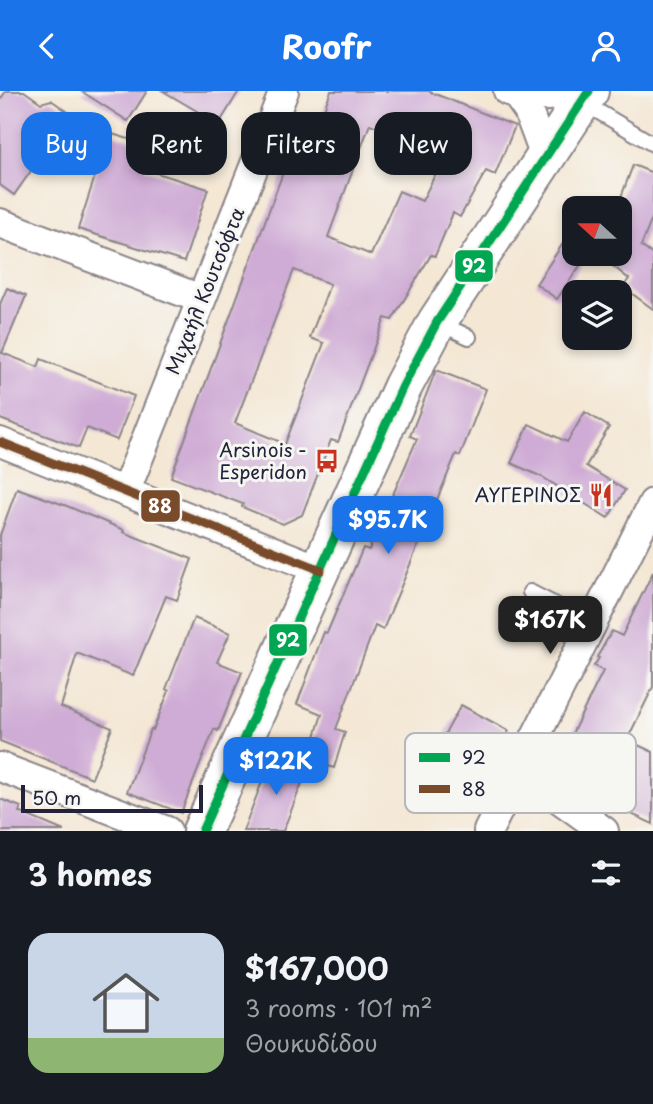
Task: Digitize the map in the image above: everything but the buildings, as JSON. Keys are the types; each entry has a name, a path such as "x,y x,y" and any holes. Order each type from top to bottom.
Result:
{"main road":[{"path":"202,831 403,386 453,330 545,157 583,95"}],"street":[{"name":"Μιχαήλ Κουτσόφτα","path":"126,490 284,91"},
{"path":"512,93 583,95"},
{"path":"512,93 528,111 545,157"},
{"path":"0,223 201,299"},
{"path":"0,442 321,570"},
{"path":"538,733 653,503"},
{"path":"0,767 167,831"},
{"path":"488,831 497,813"},
{"path":"578,813 604,831"}],"lane":[{"path":"583,95 653,144"},
{"path":"530,592 593,624"}],"transit line":[{"name":"92","path":"202,831 403,386 437,322 589,91"},
{"name":"88","path":"0,442 321,570"}],"place":[{"name":"Arsinois - Esperidon","path":"327,461"},
{"name":"ΑΥΓΕΡΙΝΟΣ","path":"601,495"}]}
